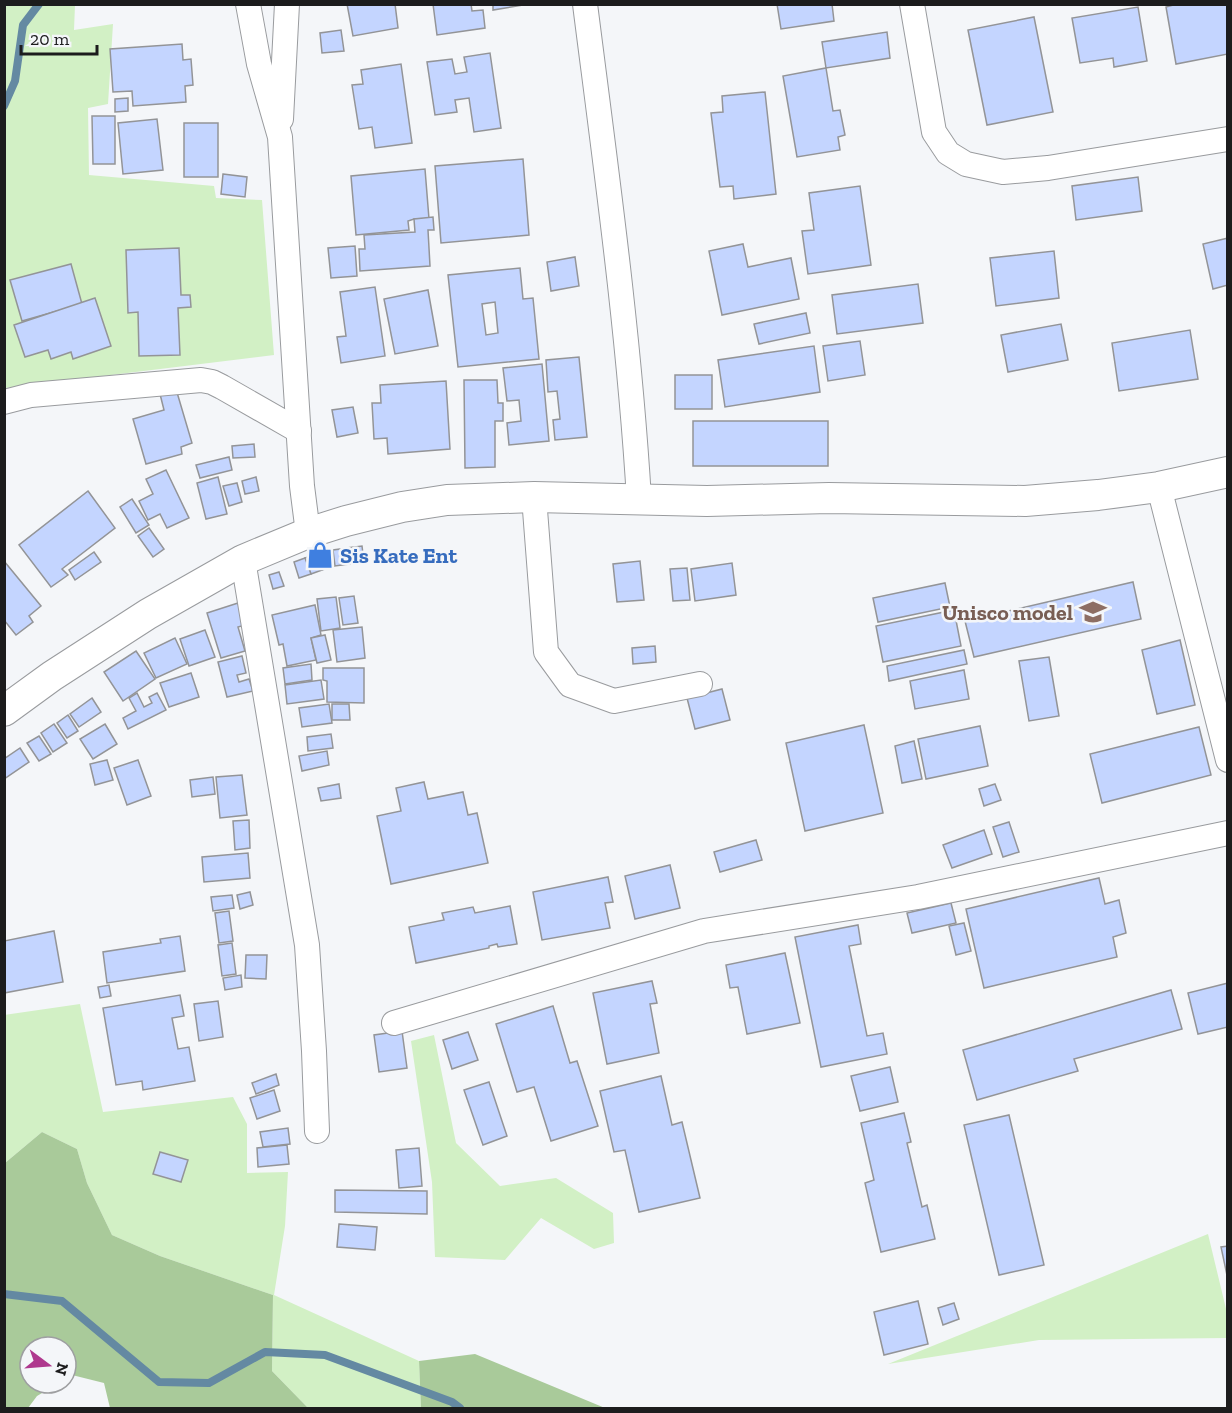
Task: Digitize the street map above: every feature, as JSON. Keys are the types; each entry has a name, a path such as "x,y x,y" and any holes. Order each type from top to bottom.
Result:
{"street":[{"path":"248,4 259,64 280,137"},
{"path":"287,4 280,137 308,533"},
{"path":"585,4 611,204 631,393 639,499"},
{"path":"912,4 934,132 948,153 966,164 1003,172 1048,168 1227,139"},
{"path":"4,402 31,395 201,380 222,387 299,431"},
{"path":"4,711 52,676 148,614 243,560 346,520 418,504 447,500 534,497 707,501 829,498 1025,501 1159,487 1227,472"},
{"path":"1159,487 1227,760"},
{"path":"534,497 546,652 570,685 614,702 700,684"},
{"path":"243,560 307,945 317,1131"},
{"path":"394,1023 704,931 918,897 1227,833"}],"green space":[{"path":"4,5 75,5 74,30 113,24 108,104 88,108 89,175 214,186 216,198 262,200 274,355 5,388"},
{"path":"80,1004 103,1112 233,1097 247,1124 247,1173 288,1172 285,1226 274,1295 419,1361 421,1408 308,1408 272,1371 273,1295 160,1256 112,1235 87,1183 77,1149 42,1132 5,1163 4,1015"},
{"path":"434,1035 456,1143 500,1186 556,1178 613,1213 614,1243 594,1249 541,1218 505,1260 435,1257 432,1182 411,1041"},
{"path":"42,1132 77,1149 87,1183 112,1235 160,1256 273,1295 272,1371 308,1408 110,1408 104,1383 78,1376 78,1335 18,1335 18,1395 39,1395 28,1408 5,1408 5,1163"},
{"path":"1208,1234 1227,1313 1227,1338 1039,1340 888,1364"},
{"path":"475,1354 605,1408 421,1408 419,1361"}],"building":[{"path":"347,4 395,4 398,28 353,36"},
{"path":"433,4 471,4 472,11 483,10 485,28 437,35"},
{"path":"493,4 529,4 493,10"},
{"path":"777,4 832,4 834,21 781,29"},
{"path":"1177,4 1228,4 1228,54 1176,64 1166,7"},
{"path":"1138,7 1147,61 1114,67 1113,58 1080,63 1072,18"},
{"path":"1034,17 1053,112 987,125 968,30"},
{"path":"341,30 344,51 322,53 320,33"},
{"path":"887,32 890,58 826,68 822,42"},
{"path":"182,44 183,60 191,59 193,85 185,86 186,102 133,106 132,91 113,92 110,49"},
{"path":"490,53 501,128 474,132 469,98 455,100 457,112 435,115 427,62 452,59 455,74 467,72 464,57"},
{"path":"401,64 412,143 375,148 372,127 359,129 352,85 363,84 361,70"},
{"path":"826,68 833,111 840,110 845,135 838,137 840,150 797,157 783,76"},
{"path":"765,92 776,194 734,199 733,186 720,187 711,113 723,112 722,96"},
{"path":"128,98 128,111 115,112 115,99"},
{"path":"92,116 115,116 115,164 93,164"},
{"path":"157,119 163,170 123,174 118,123"},
{"path":"184,123 218,123 218,177 184,177"},
{"path":"523,159 529,235 441,243 435,166"},
{"path":"425,169 429,219 408,221 409,230 356,235 351,176"},
{"path":"223,174 247,177 245,197 221,194"},
{"path":"1138,177 1142,211 1076,220 1072,186"},
{"path":"860,186 871,265 808,274 802,231 814,230 809,193"},
{"path":"433,217 434,230 428,230 430,266 360,271 359,249 365,249 364,235 415,232 414,219"},
{"path":"1228,238 1228,285 1213,289 1203,244"},
{"path":"743,244 748,267 791,258 799,299 722,315 709,251"},
{"path":"355,246 357,276 331,278 328,248"},
{"path":"179,248 181,295 190,295 191,307 178,308 180,355 139,356 138,312 128,313 126,250"},
{"path":"1054,251 1059,298 996,306 990,258"},
{"path":"575,257 579,286 551,291 547,262"},
{"path":"71,264 82,304 22,321 10,280"},
{"path":"520,268 523,299 533,298 539,359 458,367 448,275","holes":["495,302 498,333 486,335 482,304"]},
{"path":"918,284 923,323 837,334 832,295"},
{"path":"375,287 385,356 341,363 337,337 346,336 340,292"},
{"path":"428,290 438,346 395,354 384,299"},
{"path":"95,298 111,346 73,359 71,352 51,359 48,350 25,357 14,325"},
{"path":"806,313 810,333 759,344 754,324"},
{"path":"1061,324 1068,360 1008,372 1001,335"},
{"path":"1190,330 1198,379 1119,391 1112,343"},
{"path":"860,341 865,375 828,381 823,346"},
{"path":"814,346 820,392 725,407 718,360"},
{"path":"579,357 587,437 555,440 553,420 560,419 557,391 548,392 546,360"},
{"path":"542,364 549,441 509,445 507,423 521,421 519,400 507,401 503,368"},
{"path":"675,375 712,375 712,409 675,409"},
{"path":"464,380 497,380 498,403 503,403 503,421 495,421 495,467 465,468"},
{"path":"446,381 450,449 388,454 387,438 374,439 372,403 381,403 380,385"},
{"path":"176,389 192,443 181,447 182,454 146,464 133,419 164,410 160,394"},
{"path":"353,407 358,433 337,437 332,410"},
{"path":"693,421 828,421 828,466 693,466"},
{"path":"254,444 255,457 233,458 232,446"},
{"path":"229,457 232,470 200,478 196,465"},
{"path":"166,470 189,518 167,528 160,514 148,520 139,501 153,494 146,479"},
{"path":"218,477 227,514 206,519 197,483"},
{"path":"256,477 259,491 245,494 242,481"},
{"path":"237,483 242,502 229,506 223,486"},
{"path":"88,491 115,528 62,569 68,575 51,587 19,545"},
{"path":"132,499 149,525 136,533 120,507"},
{"path":"149,528 164,549 153,557 138,536"},
{"path":"362,546 364,562 349,564 347,548"},
{"path":"347,548 349,564 335,566 333,550"},
{"path":"329,550 334,566 322,570 317,554"},
{"path":"94,552 101,562 75,580 69,570"},
{"path":"317,554 322,570 311,574 305,558"},
{"path":"305,558 311,574 299,578 294,562"},
{"path":"4,561 41,606 29,616 33,622 16,635 4,620"},
{"path":"640,561 644,600 617,602 613,564"},
{"path":"732,563 736,595 695,601 691,569"},
{"path":"687,568 690,600 673,601 670,569"},
{"path":"279,572 284,586 273,589 269,575"},
{"path":"1133,582 1141,619 974,657 965,621"},
{"path":"945,583 950,607 878,622 873,598"},
{"path":"354,596 358,623 343,625 339,598"},
{"path":"336,597 340,628 321,631 317,599"},
{"path":"238,603 245,625 238,627 245,651 221,658 207,613"},
{"path":"315,605 321,635 311,638 316,660 287,666 283,644 279,645 272,615"},
{"path":"954,610 961,646 883,662 876,626"},
{"path":"362,627 365,658 337,662 333,630"},
{"path":"205,630 215,657 189,666 180,639"},
{"path":"325,635 331,660 317,663 311,638"},
{"path":"175,638 187,664 156,678 144,653"},
{"path":"1180,640 1195,705 1157,714 1142,650"},
{"path":"655,646 656,662 633,664 632,648"},
{"path":"964,650 967,664 889,681 887,666"},
{"path":"136,651 155,679 123,701 104,672"},
{"path":"242,656 246,673 237,675 239,682 249,679 253,691 227,697 218,662"},
{"path":"1049,657 1059,716 1029,721 1019,661"},
{"path":"311,664 312,680 285,684 283,668"},
{"path":"323,668 364,668 364,703 327,702 327,681 323,680"},
{"path":"964,670 969,699 915,709 910,681"},
{"path":"191,673 199,697 169,707 160,683"},
{"path":"321,680 324,699 287,704 285,685"},
{"path":"722,689 730,720 695,729 687,698"},
{"path":"137,693 144,707 152,703 149,697 157,693 166,710 128,729 123,718 136,711 129,698"},
{"path":"92,698 101,712 79,727 70,714"},
{"path":"329,704 332,723 302,727 299,708"},
{"path":"332,704 349,704 350,720 332,720"},
{"path":"68,715 78,731 67,738 57,723"},
{"path":"54,724 67,743 53,752 41,733"},
{"path":"105,724 117,744 93,759 80,739"},
{"path":"864,725 883,813 805,831 786,743"},
{"path":"980,726 988,766 926,779 918,739"},
{"path":"1199,727 1211,775 1102,803 1090,754"},
{"path":"331,734 333,748 308,751 307,737"},
{"path":"39,736 51,754 39,761 27,743"},
{"path":"914,741 922,779 902,783 895,746"},
{"path":"20,748 29,762 4,779 4,759"},
{"path":"327,751 329,765 302,771 299,756"},
{"path":"107,760 113,780 95,785 90,764"},
{"path":"138,760 151,796 127,805 114,768"},
{"path":"242,775 247,815 220,818 216,777"},
{"path":"213,777 215,794 192,797 190,780"},
{"path":"424,782 428,799 463,792 468,815 477,813 488,863 391,884 377,816 401,811 396,788"},
{"path":"339,784 341,798 321,801 318,788"},
{"path":"995,784 1001,800 984,806 979,789"},
{"path":"249,820 250,848 235,850 233,821"},
{"path":"1009,822 1019,852 1003,857 993,827"},
{"path":"984,830 992,854 952,868 943,845"},
{"path":"756,840 762,860 720,872 714,852"},
{"path":"248,853 250,878 204,882 202,857"},
{"path":"670,865 680,908 635,919 625,876"},
{"path":"608,877 613,902 605,903 610,928 542,940 533,892"},
{"path":"1099,878 1105,904 1119,900 1126,933 1113,937 1117,957 984,988 966,909"},
{"path":"250,892 253,905 240,909 237,895"},
{"path":"232,895 234,908 213,911 211,897"},
{"path":"951,903 956,923 912,933 907,913"},
{"path":"510,906 517,944 498,947 497,944 489,948 416,963 409,927 444,920 442,913 473,907 475,913"},
{"path":"229,911 233,941 219,943 215,913"},
{"path":"964,923 971,951 956,955 949,926"},
{"path":"858,925 861,944 849,946 867,1036 883,1033 887,1054 821,1067 795,937"},
{"path":"54,931 63,982 4,993 4,941"},
{"path":"180,936 185,971 107,983 103,952 161,943 160,939"},
{"path":"232,943 236,974 222,976 218,945"},
{"path":"785,953 800,1023 747,1034 738,987 730,988 726,965"},
{"path":"246,955 267,955 266,979 245,978"},
{"path":"241,975 242,987 225,990 223,978"},
{"path":"652,981 657,1003 650,1004 659,1053 607,1064 593,993"},
{"path":"1228,983 1228,1027 1198,1034 1188,993"},
{"path":"109,985 111,996 100,998 98,987"},
{"path":"1171,990 1182,1029 1074,1059 1078,1071 977,1100 963,1050"},
{"path":"180,995 184,1016 172,1018 178,1049 189,1047 195,1081 143,1090 142,1081 116,1085 103,1008"},
{"path":"218,1001 223,1037 199,1041 194,1004"},
{"path":"553,1006 570,1063 577,1061 598,1126 551,1141 534,1087 517,1092 496,1024"},
{"path":"402,1031 407,1068 379,1072 374,1035"},
{"path":"468,1032 478,1060 452,1069 443,1040"},
{"path":"890,1067 898,1102 860,1111 851,1076"},
{"path":"276,1074 279,1085 256,1094 252,1083"},
{"path":"661,1076 672,1125 682,1122 700,1198 639,1212 625,1150 614,1152 600,1091"},
{"path":"489,1082 507,1136 483,1145 464,1090"},
{"path":"274,1090 280,1111 257,1119 250,1098"},
{"path":"904,1113 911,1142 907,1143 922,1207 927,1205 935,1239 881,1252 865,1183 874,1180 861,1123"},
{"path":"1009,1115 1044,1265 999,1275 964,1125"},
{"path":"288,1128 290,1144 263,1147 260,1132"},
{"path":"287,1145 289,1164 258,1167 257,1148"},
{"path":"419,1148 422,1186 399,1188 396,1150"},
{"path":"160,1152 188,1160 181,1182 153,1174"},
{"path":"335,1190 427,1191 427,1214 335,1212"},
{"path":"339,1224 377,1227 375,1250 337,1247"},
{"path":"1228,1246 1228,1280 1221,1247"},
{"path":"918,1301 928,1344 884,1355 874,1312"},
{"path":"954,1303 959,1319 943,1325 938,1308"}],"waterway":[{"path":"4,106 15,81 23,25 39,4"},
{"path":"4,1294 62,1301 159,1382 209,1383 265,1352 325,1355 452,1402 460,1408"}],"place":[{"name":"Sis Kate Ent","path":"320,555"},
{"name":"Unisco model","path":"1093,612"}]}
